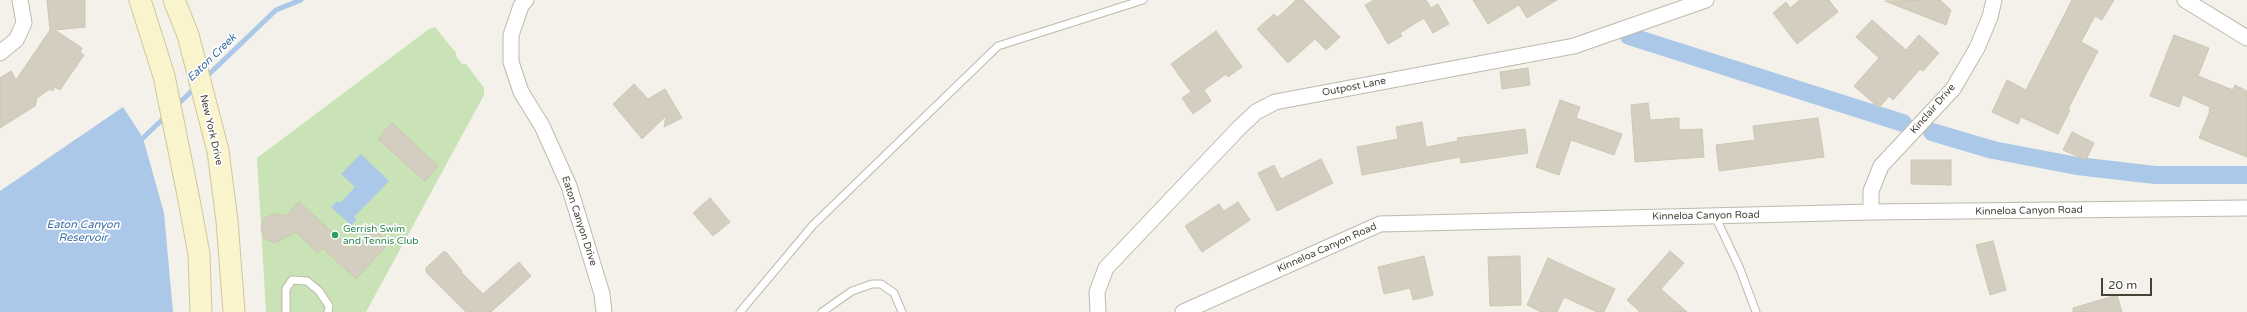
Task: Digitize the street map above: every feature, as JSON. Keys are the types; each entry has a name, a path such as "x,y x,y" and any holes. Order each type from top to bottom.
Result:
{"main road":[{"path":"140,0 164,76 188,196 199,254 201,312"},
{"name":"New York Drive","path":"174,0 188,35 218,151 227,221 234,312"}],"street":[{"path":"0,53 16,40 24,23 20,0"},
{"name":"Eaton Canyon Drive","path":"526,0 521,6 511,35 511,62 521,92 542,126 569,186 602,294 604,312"},
{"name":"Outpost Lane","path":"1098,312 1097,292 1106,268 1239,128 1256,112 1275,102 1574,46 1706,0"},
{"name":"Kinclair Drive","path":"1871,212 1871,191 1882,166 1953,89 1977,48 1990,17 1994,0"},
{"path":"2185,0 2247,38"},
{"name":"Kinneloa Canyon Road","path":"1183,312 1380,224 1871,212 2247,208"}],"lane":[{"path":"740,312 813,225 998,46 1143,0"},
{"path":"1715,216 1740,269 1756,312"},
{"path":"286,312 286,289 292,280 307,281 319,291 329,306 328,312"},
{"path":"822,312 852,291 872,284 881,284 894,293 902,312"}],"green space":[{"name":"Gerrish Swim and Tennis Club","path":"435,27 456,53 456,56 462,64 466,64 484,88 484,95 366,312 266,312 257,158 429,29"}],"water":[{"name":"Eaton Canyon Reservoir","path":"123,107 143,138 164,213 173,312 0,312 0,191"},
{"path":"361,154 389,181 354,217 357,220 351,225 331,207 337,201 340,203 355,187 341,174"}],"building":[{"path":"47,0 85,0 85,27 55,30 82,48 80,52 84,55 60,90 55,87 53,91 50,89 37,98 35,106 0,128 0,78 11,71 16,80 50,30"},
{"path":"1296,0 1303,0 1340,37 1326,50 1315,39 1288,63 1257,29 1274,14 1277,18"},
{"path":"1374,0 1426,0 1431,8 1438,4 1449,24 1433,33 1424,18 1400,33 1402,36 1388,44 1365,5"},
{"path":"1473,0 1557,0 1527,18 1519,5 1488,24"},
{"path":"1800,0 1829,0 1838,12 1797,44 1773,13 1786,2 1790,8"},
{"path":"1940,0 1951,10 1946,25 1885,1"},
{"path":"2072,0 2114,0 2102,20 2095,16 2081,42 2098,51 2068,109 2070,110 2058,134 2021,117 2018,124 1992,112 2007,80 2026,90"},
{"path":"1872,20 1906,50 1919,35 1939,53 1923,71 1920,69 1893,100 1889,96 1879,108 1854,86 1879,58 1856,37"},
{"path":"1216,31 1242,67 1228,77 1226,74 1204,90 1211,101 1193,114 1182,98 1191,92 1171,64"},
{"path":"2174,35 2209,48 2198,76 2233,90 2235,85 2247,91 2247,157 2199,138 2210,111 2210,107 2183,95 2179,107 2150,96"},
{"path":"1528,68 1530,85 1502,89 1500,72"},
{"path":"634,84 648,99 665,89 682,118 664,127 666,116 642,139 613,104"},
{"path":"1560,100 1580,107 1576,118 1622,134 1614,155 1571,140 1559,175 1536,167"},
{"path":"1648,103 1650,120 1679,118 1679,130 1702,129 1704,157 1635,162 1631,105"},
{"path":"1818,118 1824,157 1719,171 1716,145 1755,140 1753,126"},
{"path":"1422,122 1426,147 1458,141 1457,138 1525,129 1528,153 1461,163 1460,157 1362,175 1357,147 1398,139 1396,127"},
{"path":"392,123 438,166 425,181 378,139"},
{"path":"2072,132 2094,143 2086,160 2063,150"},
{"path":"1321,159 1333,183 1277,211 1258,173 1274,165 1281,179"},
{"path":"1911,160 1951,160 1951,185 1911,184"},
{"path":"710,198 730,222 713,236 693,213"},
{"path":"299,202 351,249 372,227 389,243 356,279 323,248 318,253 296,232 275,243 265,239 261,229 264,218 275,214 286,216"},
{"path":"1238,202 1250,220 1202,252 1185,226 1219,204 1224,211"},
{"path":"1993,241 2006,290 1990,295 1976,245"},
{"path":"1670,251 1684,263 1661,289 1687,312 1640,312 1627,300"},
{"path":"443,252 446,252 462,271 461,272 483,294 519,262 531,276 491,312 466,312 426,272 426,268"},
{"path":"1424,256 1433,295 1413,300 1410,288 1384,294 1378,267"},
{"path":"1520,256 1521,305 1490,306 1488,257"},
{"path":"1548,258 1615,289 1604,312 1597,312 1564,297 1557,312 1541,312 1527,305"},
{"path":"2117,295 2122,312 2073,312 2073,308"}],"waterway":[{"name":"Eaton Creek","path":"205,78 276,10 301,0"},
{"path":"1629,36 1903,123"},
{"name":"Eaton Creek","path":"176,106 197,86"},
{"name":"Eaton Creek","path":"143,138 166,116"},
{"path":"1932,132 1993,150 2077,166 2155,175 2247,175"}],"place":[{"name":"Gerrish Swim and Tennis Club","path":"335,235"}]}
